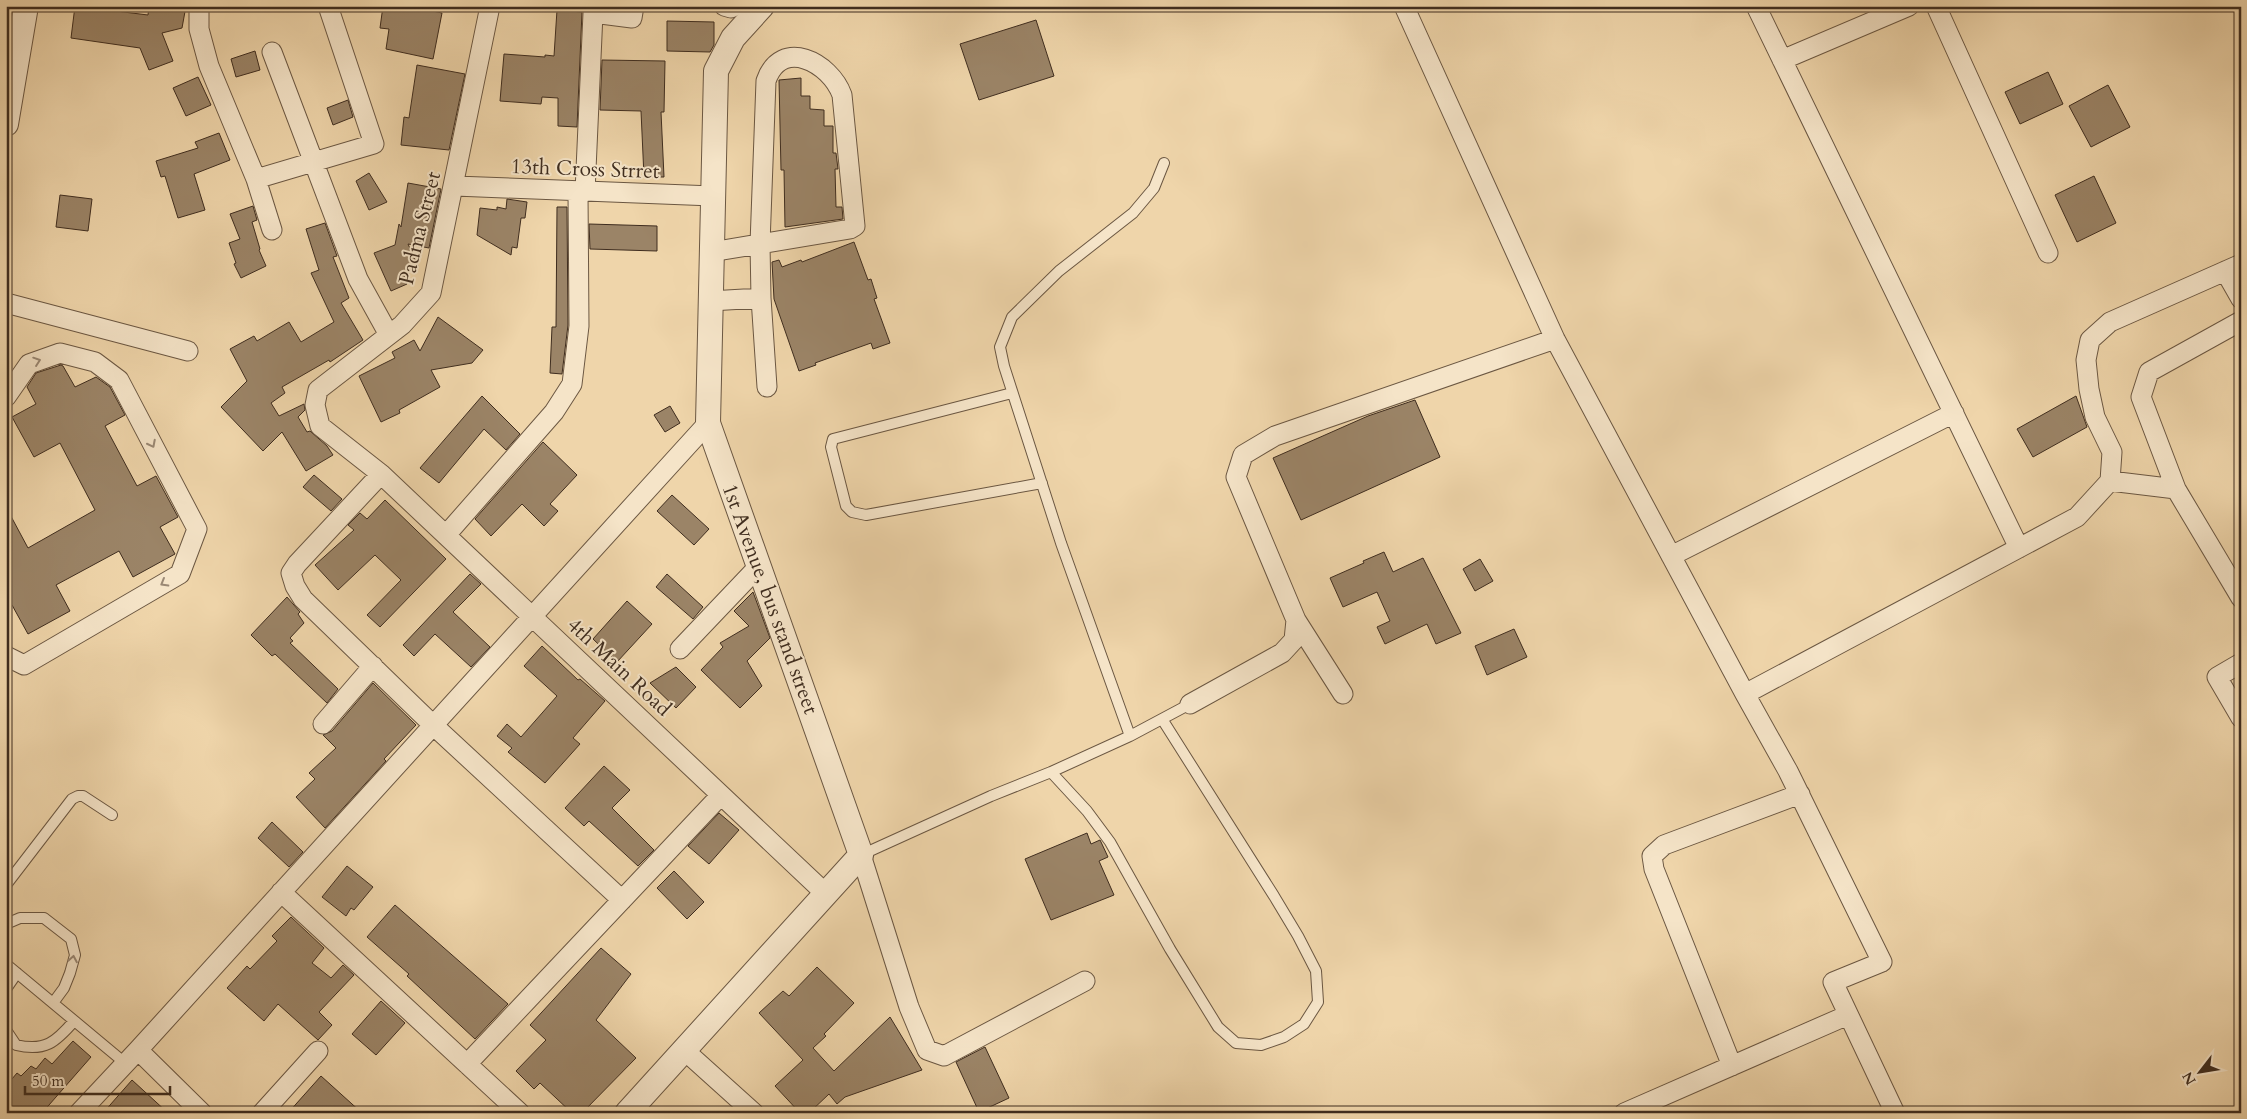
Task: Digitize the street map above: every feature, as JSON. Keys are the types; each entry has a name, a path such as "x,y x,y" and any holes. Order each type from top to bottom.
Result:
{"street":[{"path":"6,124 8,94 26,6"},
{"path":"199,6 199,30 209,66 256,179 272,230"},
{"name":"Padma Street","path":"381,474 320,426 315,405 318,390 402,325 431,293 455,186 490,6"},
{"path":"446,535 554,412 572,384 579,326 581,192 593,13 632,18 634,6"},
{"path":"724,6 732,8 735,6"},
{"name":"1st Avenue, bus stand street","path":"762,6 733,38 716,71 708,423 861,855"},
{"path":"1404,6 1555,339 1800,794 1882,962 1833,982 1895,1113"},
{"path":"1756,6 2019,548"},
{"path":"1782,60 1909,6"},
{"path":"1936,6 2048,253"},
{"path":"256,179 374,144 329,9"},
{"path":"272,52 358,279 389,335"},
{"path":"711,252 760,244 850,229 854,226 842,95 839,86 828,72 816,63 786,58 770,69 766,81 760,244 761,298 767,387"},
{"name":"13th Cross Strret","path":"455,186 713,196"},
{"path":"1745,694 2077,517 2110,481 2112,452 2095,417 2089,389 2086,360 2090,340 2110,322 2233,268 2241,299"},
{"path":"710,301 761,298"},
{"path":"6,303 188,351"},
{"path":"2241,321 2149,372 2141,397 2176,488 2241,598"},
{"path":"1343,694 1296,620 1236,477 1243,455 1275,436 1555,339"},
{"path":"6,397 29,364 60,353 95,362 120,380 197,529 180,574 24,665 6,656"},
{"path":"1672,556 1954,414"},
{"path":"78,1113 132,1057 708,423"},
{"path":"381,474 291,573 295,586 304,599 434,725 622,900"},
{"name":"4th Main Road","path":"381,474 826,894"},
{"path":"2110,481 2176,488"},
{"path":"680,649 758,567"},
{"path":"1190,704 1282,653 1294,640 1296,620"},
{"path":"2241,663 2217,677 2241,718"},
{"path":"323,724 373,666"},
{"path":"1732,1066 1654,869 1652,856 1664,845 1800,794"},
{"path":"467,1064 721,795"},
{"path":"627,1113 861,855"},
{"path":"861,855 909,1007 926,1050 944,1056 1085,981"},
{"path":"281,892 520,1113"},
{"path":"1624,1113 1848,1015"},
{"path":"684,1050 754,1113"},
{"path":"262,1113 318,1051"},
{"path":"132,1057 202,1113"}],"lane":[{"path":"1130,736 1042,483 1012,393 1000,347 1012,317 1059,271 1133,213 1154,188 1164,163"},
{"path":"1012,393 833,439 830,447 846,506 852,512 866,515 1042,483"},
{"path":"861,855 1130,736 1190,704"},
{"path":"1051,772 1087,811 1110,842 1170,949 1218,1027 1236,1043 1261,1045 1284,1038 1304,1024 1318,1002 1316,971 1274,896 1162,719"},
{"path":"6,885 72,799 83,796 112,815"},
{"path":"6,924 20,918 44,918 71,939 75,955 70,973 64,988 53,1003"},
{"path":"6,964 74,1021 132,1057"},
{"path":"6,989 17,973"},
{"path":"6,1030 16,1045 38,1047 55,1041 74,1021"}],"building":[{"path":"75,6 148,15 149,6 186,6 182,28 162,33 173,61 149,70 140,48 71,38"},
{"path":"383,6 408,6 442,13 433,59 386,49 389,29 380,28"},
{"path":"557,10 582,12 577,127 558,126 558,98 542,97 541,104 500,101 504,54 554,56"},
{"path":"1036,20 1054,76 979,100 960,44"},
{"path":"667,21 714,22 714,45 710,52 667,51"},
{"path":"255,51 260,70 236,77 231,59"},
{"path":"602,60 665,61 664,112 661,112 664,177 644,177 641,111 600,110"},
{"path":"417,65 465,74 449,150 401,145 404,117 409,118"},
{"path":"2048,72 2063,104 2020,124 2005,92"},
{"path":"198,77 211,105 186,116 173,88"},
{"path":"801,78 801,96 810,96 810,109 824,110 824,126 833,126 833,153 836,153 838,169 835,169 836,207 842,207 843,219 785,227 784,170 781,170 779,80"},
{"path":"2108,85 2130,127 2091,147 2069,106"},
{"path":"348,100 353,117 333,125 327,108"},
{"path":"219,133 230,160 194,174 205,210 178,218 165,176 161,177 156,161 198,148 195,142"},
{"path":"369,173 387,202 369,210 356,181"},
{"path":"2094,176 2116,223 2077,242 2055,195"},
{"path":"408,183 441,189 429,248 408,244 418,266 408,270 409,274 404,276 407,284 391,291 374,253 395,245 399,224 401,227"},
{"path":"60,195 92,199 88,231 56,227"},
{"path":"507,199 527,202 525,218 521,218 517,248 512,247 511,255 477,235 480,208 497,210 497,207 506,209"},
{"path":"253,206 257,220 252,222 259,250 266,266 241,278 234,264 236,263 229,243 240,239 230,214"},
{"path":"557,207 567,207 568,325 562,374 550,373 552,327 556,327"},
{"path":"325,223 337,256 333,257 349,298 341,303 363,340 330,362 329,360 282,387 285,393 271,403 279,416 304,404 305,410 298,417 307,432 310,431 327,446 333,455 306,471 282,432 263,451 221,407 247,381 230,349 254,336 257,341 289,322 301,342 334,322 311,273 319,270 306,229"},
{"path":"589,224 657,226 657,251 590,249"},
{"path":"854,242 868,280 871,279 877,298 874,299 890,343 873,349 871,343 815,363 816,365 799,371 774,299 772,262 779,260 782,267 801,260 802,262"},
{"path":"438,317 483,350 472,363 431,370 440,387 399,410 400,413 381,422 359,376 395,358 392,352 414,340 420,351"},
{"path":"61,365 75,387 96,377 110,387 125,415 105,426 137,486 156,476 178,517 160,527 175,554 133,577 119,551 56,585 70,611 28,634 12,605 6,608 6,507 28,548 95,510 60,443 34,457 12,417 36,404 27,387 36,373"},
{"path":"482,396 520,434 506,450 484,429 439,483 420,468"},
{"path":"2076,396 2087,427 2033,457 2017,429"},
{"path":"1415,400 1440,457 1301,520 1273,458 1368,416"},
{"path":"670,406 680,423 665,432 654,415"},
{"path":"543,442 577,475 550,504 558,511 544,526 522,504 491,536 475,519"},
{"path":"314,475 342,499 331,511 303,487"},
{"path":"672,495 709,529 694,545 657,511"},
{"path":"385,500 446,559 380,627 367,615 401,580 375,555 338,590 315,565 354,530 348,525 360,513 367,519"},
{"path":"1384,552 1393,572 1423,558 1461,633 1436,644 1427,624 1385,644 1377,627 1390,621 1377,592 1343,607 1330,578"},
{"path":"1480,559 1493,581 1475,591 1463,569"},
{"path":"470,574 481,584 453,612 490,647 471,667 435,634 414,656 403,645"},
{"path":"667,574 703,607 693,619 656,587"},
{"path":"753,592 770,638 747,661 762,686 740,708 701,670 723,647 720,643 749,626 734,611"},
{"path":"287,597 300,612 298,614 304,623 290,638 293,641 290,643 338,689 327,703 275,654 272,656 251,635"},
{"path":"627,601 652,624 617,662 593,639"},
{"path":"1514,629 1527,657 1487,675 1475,646"},
{"path":"542,646 578,680 580,679 605,701 573,738 580,744 545,783 508,752 512,748 497,736 507,724 521,737 557,696 524,666"},
{"path":"676,667 696,687 676,708 650,683"},
{"path":"373,683 416,725 325,828 296,797 315,779 309,773 336,748 323,735 332,731"},
{"path":"604,766 630,790 612,808 654,850 638,866 589,821 584,826 565,808"},
{"path":"719,813 739,830 709,864 688,846"},
{"path":"272,822 303,852 289,867 258,838"},
{"path":"1087,833 1091,844 1100,840 1108,857 1099,861 1114,895 1051,920 1025,859"},
{"path":"347,866 373,887 354,910 351,908 346,916 322,897"},
{"path":"674,871 704,902 687,919 657,888"},
{"path":"395,905 508,1004 475,1039 407,976 409,974 367,937"},
{"path":"291,917 324,948 312,963 331,978 343,965 354,975 319,1012 332,1025 318,1040 278,1004 264,1021 227,988 247,966 250,969 277,941 272,936"},
{"path":"601,948 631,974 596,1020 636,1058 582,1113 572,1113 540,1083 534,1089 516,1071 546,1040 530,1025"},
{"path":"817,967 854,1003 824,1034 826,1036 813,1048 834,1071 890,1017 922,1070 845,1097 837,1104 829,1094 809,1113 800,1113 775,1086 803,1060 759,1013 783,991 789,996"},
{"path":"381,1001 405,1023 376,1055 352,1034"},
{"path":"73,1041 91,1057 42,1113 6,1113 6,1086 17,1073 21,1076 31,1066 36,1069 45,1058 52,1064"},
{"path":"985,1047 1009,1098 979,1112 956,1062"},
{"path":"321,1076 362,1113 288,1113"},
{"path":"132,1080 168,1113 103,1113"}]}
